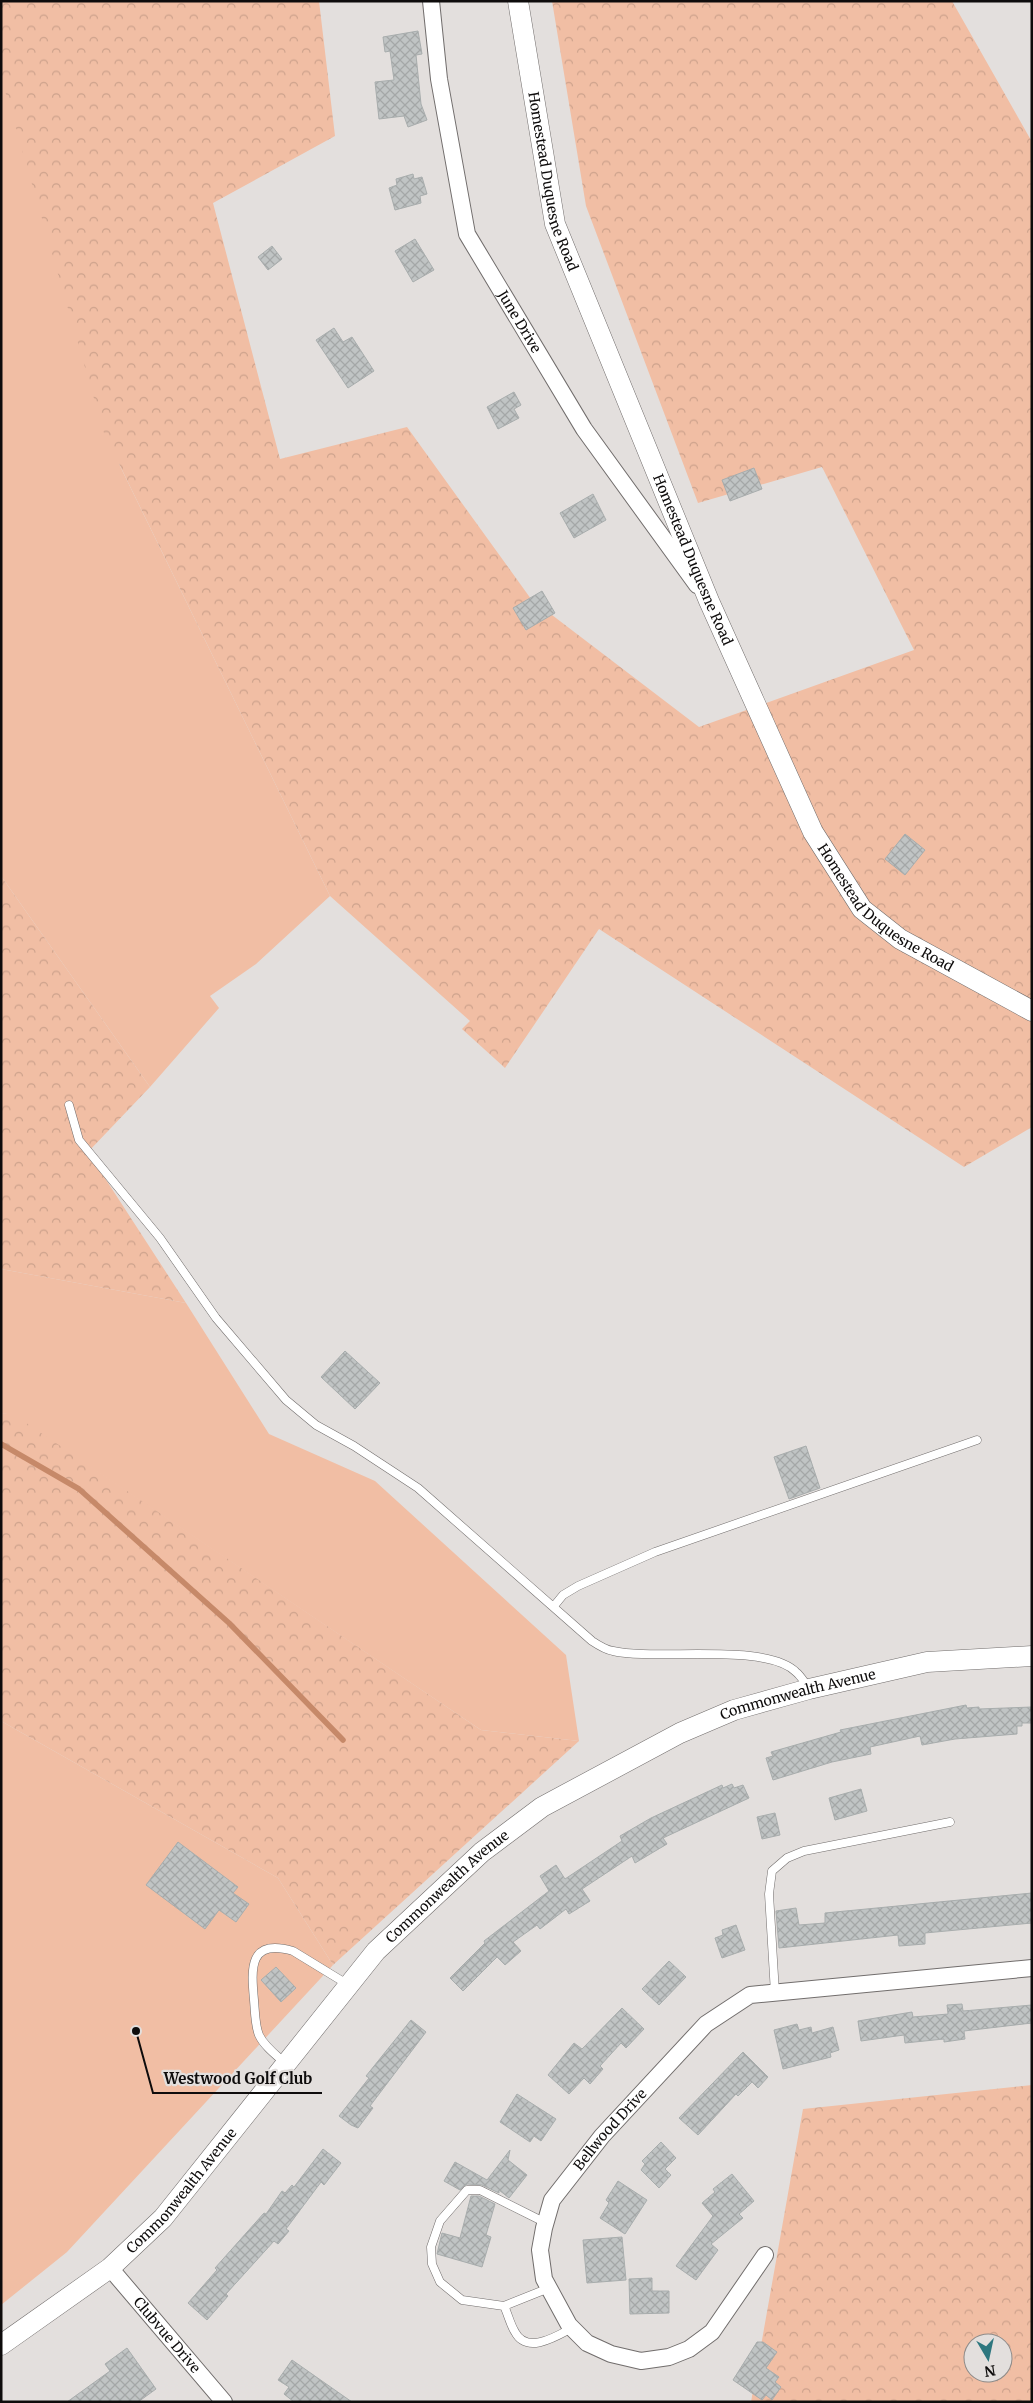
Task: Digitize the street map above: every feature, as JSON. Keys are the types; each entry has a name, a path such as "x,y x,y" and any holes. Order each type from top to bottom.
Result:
{"street":[{"name":"June Drive","path":"431,1 439,79 467,234 584,429 709,601"},
{"name":"Homestead Duquesne Road","path":"518,1 555,224 709,601 813,832 862,909 900,939 1032,1011"},
{"name":"Commonwealth Avenue","path":"1,2345 110,2268 163,2218 376,1951 482,1852 542,1807 680,1733 734,1710 809,1689 927,1662 1032,1656"},
{"name":"Bellwood Drive","path":"765,2255 712,2332 689,2349 669,2357 641,2361 611,2354 587,2343 572,2328 559,2309 544,2278 540,2250 552,2200 602,2136 706,2024 750,1995 1032,1968"},
{"name":"Clubvue Drive","path":"110,2268 224,2402"}],"lane":[{"path":"70,1105 79,1140 160,1238 216,1318 286,1400 316,1425 354,1446 418,1488 504,1566 554,1606 592,1642 611,1651 726,1654 770,1659 796,1671 809,1689"},
{"path":"554,1606 563,1595 578,1586 655,1552 977,1440"},
{"path":"775,1993 769,1894 772,1871 787,1858 804,1851 950,1822"},
{"path":"286,2064 268,2047 258,2034 251,1971 256,1956 265,1948 282,1948 293,1951 349,1985"},
{"path":"546,2222 480,2190 467,2190 440,2221 431,2247 432,2264 440,2282 462,2300 504,2306 549,2288"},
{"path":"504,2306 516,2334 528,2342 544,2342 572,2328"}],"green space":[{"path":"1,1 319,1 335,136 213,203 280,459 407,427 531,599 699,727 914,650 822,467 698,503 586,206 552,1 952,1 1032,142 1032,1127 964,1167 599,929 505,1068 462,1029 470,1021 330,896 104,433 1,77"},
{"path":"1,69 120,466 330,896 256,964 210,996 219,1008 150,1087 1,876"},
{"path":"1,876 150,1087 88,1152 186,1303 1,1269"},
{"path":"1,1269 186,1303 269,1434 375,1481 566,1655 579,1741 481,1730 13,1415 1,1413"},
{"path":"1,1413 13,1414 481,1730 579,1741 333,1965 278,1878 1,1721"},
{"path":"1,1721 278,1878 333,1965 67,2252 1,2305"},
{"path":"1032,2085 1032,2402 751,2402 803,2109"}],"building":[{"path":"418,31 422,54 416,55 421,104 427,120 408,127 404,116 379,119 375,82 394,80 390,51 385,52 383,37"},
{"path":"413,174 414,179 422,177 427,194 420,196 421,203 395,210 389,188 397,185 396,179"},
{"path":"415,239 434,270 413,282 395,251"},
{"path":"272,246 282,259 268,270 258,257"},
{"path":"334,328 343,342 352,337 374,371 348,388 316,340"},
{"path":"514,392 521,405 514,409 519,418 498,429 487,407"},
{"path":"754,468 762,489 730,501 722,480"},
{"path":"593,494 606,520 574,538 560,513"},
{"path":"542,591 555,613 526,630 513,608"},
{"path":"905,834 925,850 905,875 885,859"},
{"path":"345,1351 380,1383 355,1409 321,1377"},
{"path":"806,1446 820,1488 789,1499 774,1457"},
{"path":"966,1705 967,1708 979,1707 979,1709 1032,1707 1032,1723 1022,1723 1022,1726 1017,1726 1017,1734 955,1739 922,1745 920,1736 870,1747 871,1754 832,1762 773,1780 766,1758 773,1756 771,1752 841,1732 840,1730"},
{"path":"732,1784 734,1788 743,1785 749,1798 663,1838 667,1844 635,1863 632,1856 582,1889 590,1901 569,1914 566,1909 540,1929 537,1925 513,1942 521,1951 505,1965 497,1957 463,1991 450,1978 485,1943 484,1941 549,1891 540,1876 556,1865 565,1879 622,1841 620,1836 651,1818 722,1785 723,1788"},
{"path":"861,1789 867,1811 835,1820 829,1798"},
{"path":"775,1813 780,1835 762,1839 757,1817"},
{"path":"178,1842 238,1887 233,1893 249,1904 236,1922 219,1910 205,1929 146,1885"},
{"path":"1032,1893 1032,1923 925,1933 925,1944 899,1946 898,1935 779,1948 776,1911 796,1908 799,1925 825,1923 825,1913"},
{"path":"736,1925 745,1950 722,1958 715,1938 723,1935 722,1930"},
{"path":"669,1961 686,1977 659,2005 642,1989"},
{"path":"276,1967 296,1988 281,2002 261,1980"},
{"path":"962,2004 963,2011 1032,2005 1032,2023 964,2031 965,2039 944,2042 944,2039 905,2043 904,2035 861,2041 858,2021 912,2012 913,2017 948,2014 947,2005"},
{"path":"622,2008 644,2029 626,2048 621,2043 600,2066 603,2069 590,2084 584,2078 569,2094 548,2075 574,2043 582,2049"},
{"path":"411,2020 426,2032 370,2106 373,2108 358,2128 351,2125 339,2116 369,2078 366,2076"},
{"path":"797,2024 799,2030 811,2027 812,2033 833,2027 839,2050 830,2053 831,2057 783,2069 774,2030"},
{"path":"743,2052 768,2077 758,2088 752,2082 738,2096 736,2094 698,2135 679,2118"},
{"path":"517,2094 556,2119 541,2141 534,2136 530,2142 500,2122"},
{"path":"661,2142 676,2158 665,2169 671,2175 659,2188 641,2170 645,2164 642,2161"},
{"path":"323,2149 341,2163 324,2185 321,2182 286,2229 289,2231 278,2244 274,2241 226,2294 228,2296 207,2320 188,2303 217,2270 215,2268 264,2213 266,2214 282,2191 285,2193 292,2185 294,2187"},
{"path":"510,2150 508,2160 527,2175 509,2198 499,2190 499,2193 482,2185 467,2184 460,2190 444,2181 455,2162 487,2180"},
{"path":"732,2174 754,2201 739,2214 743,2218 711,2244 718,2250 696,2280 676,2266 713,2216 702,2203 715,2192 713,2189"},
{"path":"618,2181 647,2200 625,2234 600,2218 609,2203 606,2200"},
{"path":"471,2196 479,2196 495,2204 486,2235 491,2237 482,2267 437,2254 442,2233 460,2238"},
{"path":"622,2237 626,2280 587,2283 583,2240"},
{"path":"652,2278 652,2291 669,2291 669,2313 630,2314 629,2279"},
{"path":"757,2342 763,2342 777,2352 766,2368 779,2377 775,2382 781,2387 772,2400 766,2395 762,2400 733,2380"},
{"path":"127,2348 156,2389 138,2402 67,2402 110,2371 105,2364"},
{"path":"292,2360 352,2402 294,2402 284,2394 289,2387 278,2380"}],"waterway":[{"path":"1,1444 79,1489 229,1623 343,1740"}],"place":[{"name":"Westwood Golf Club","path":"136,2031"}]}
